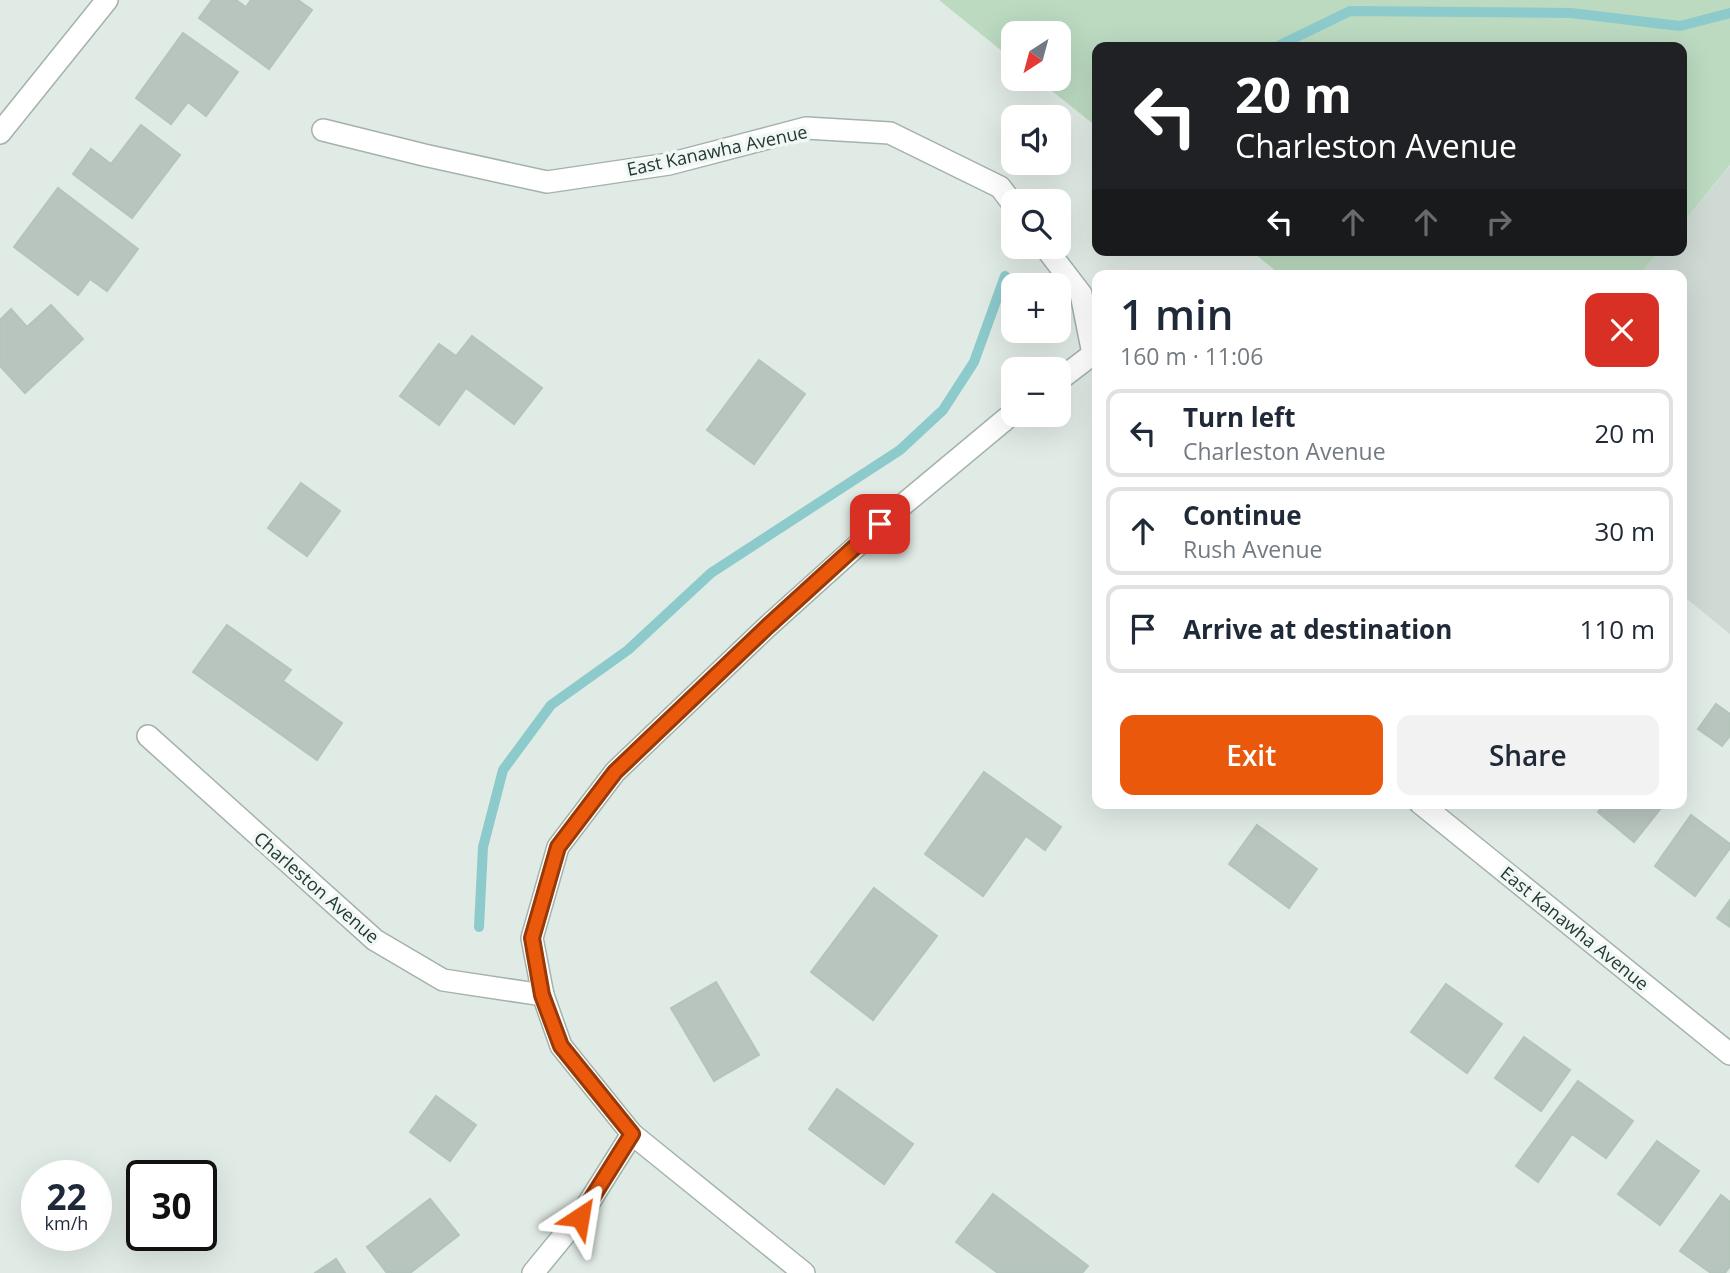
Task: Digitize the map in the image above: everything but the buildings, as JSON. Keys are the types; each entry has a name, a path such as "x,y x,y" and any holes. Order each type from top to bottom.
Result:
{"street":[{"path":"0,133 107,0"},
{"name":"East Kanawha Avenue","path":"323,130 547,182 670,164 806,128 890,133 1002,189"},
{"path":"1054,259 1081,295 1092,343"},
{"path":"1071,372 1092,358"},
{"path":"804,1273 632,1134 561,1046 542,995 532,938 558,847 615,772 768,626 899,508 1001,423"},
{"name":"Charleston Avenue","path":"148,736 375,940 443,981 542,995"},
{"name":"East Kanawha Avenue","path":"1427,809 1730,1054"},
{"path":"534,1273 583,1212 632,1134"}],"shaded area":[{"path":"1730,166 1730,634 1687,599 1687,270 1643,270 1655,256 1687,256 1687,218"}],"green space":[{"path":"939,0 1730,0 1730,165 1687,218 1687,42 1092,42 1092,123 1052,91 1071,91 1071,21 1001,21 1001,50"},
{"path":"1257,256 1655,256 1643,270 1275,270"}],"waterway":[{"path":"1286,42 1350,11 1571,13 1680,26 1730,13"},
{"path":"479,927 483,847 503,770 551,705 628,650 711,573 900,450 943,410 974,362 1001,287"}],"route":[{"path":"580,1217 632,1134 561,1046 542,995 532,938 558,847 615,772 880,524"}]}
